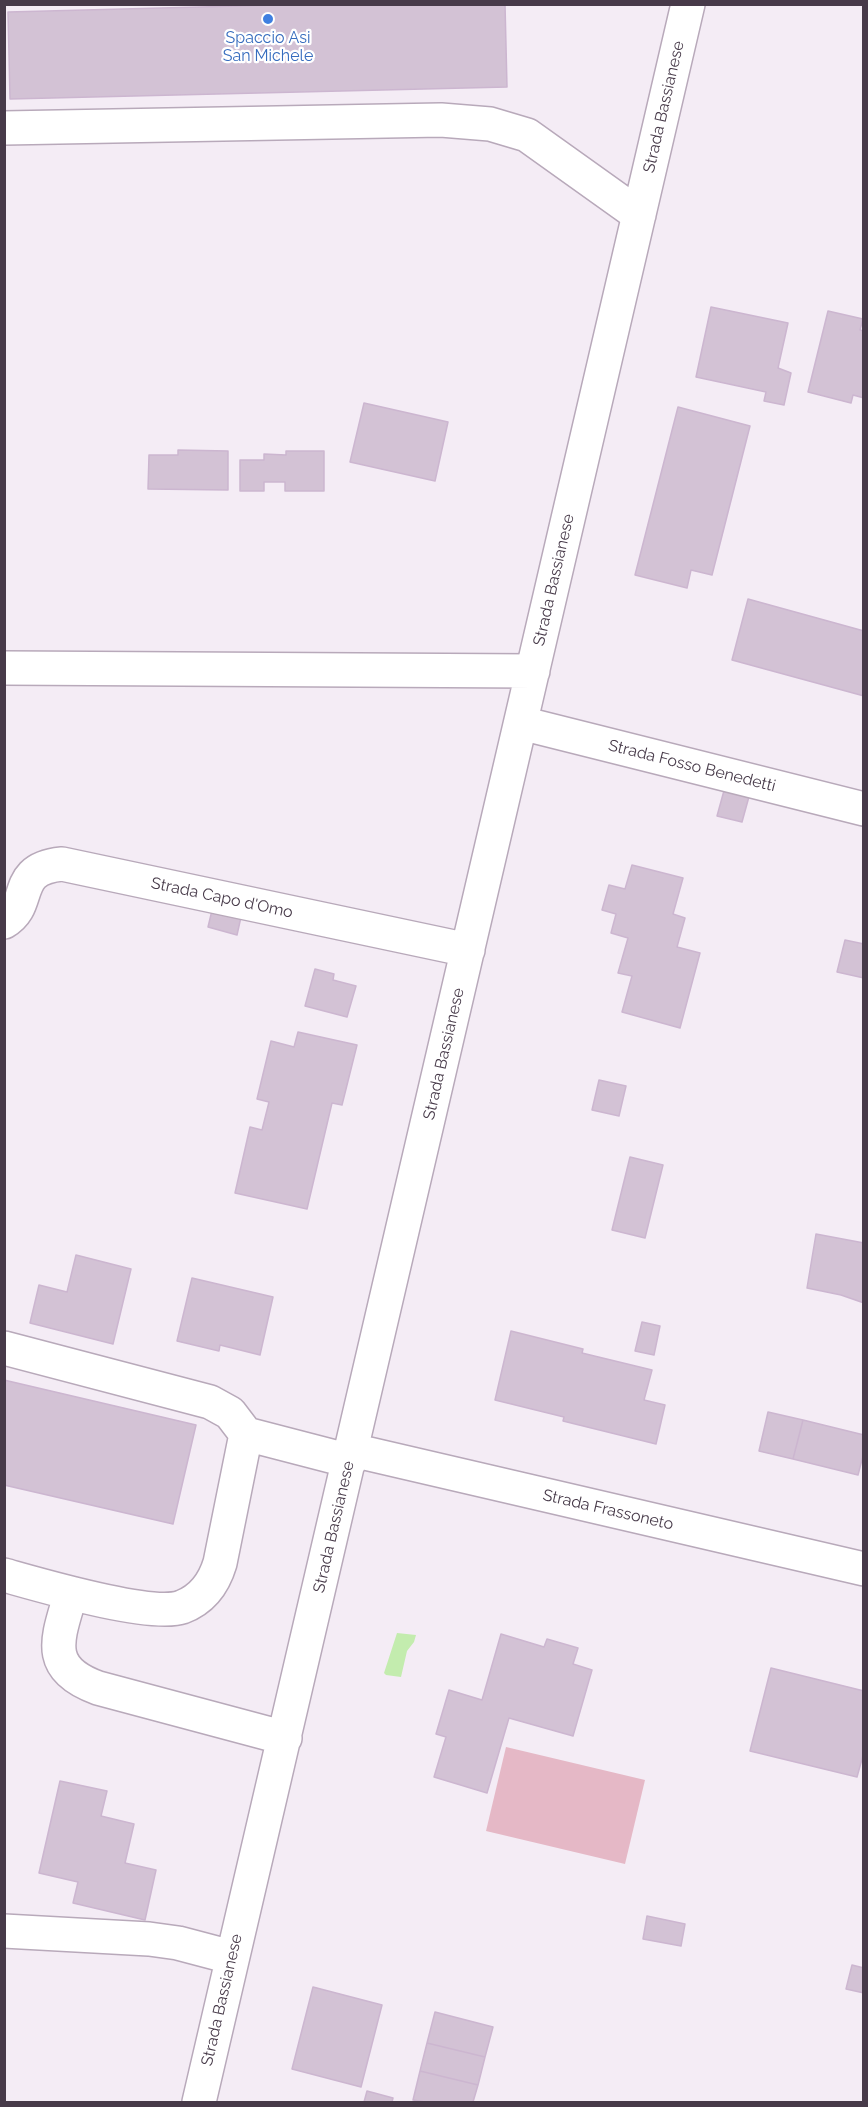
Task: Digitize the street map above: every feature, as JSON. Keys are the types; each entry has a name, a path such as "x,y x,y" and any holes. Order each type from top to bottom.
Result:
{"street":[{"name":"Strada Bassianese","path":"199,2103 231,1957 351,1456 688,4"},
{"path":"4,128 441,120 490,124 527,135 639,215"},
{"path":"4,668 533,671"},
{"name":"Strada Fosso Benedetti","path":"521,723 864,809"},
{"name":"Strada Capo d'Omo","path":"4,922 16,911 29,879 41,868 62,864 468,950"},
{"path":"4,1348 210,1402 230,1413 246,1434 220,1563 207,1590 196,1600 181,1607 166,1610 71,1593 4,1575"},
{"name":"Strada Frassoneto","path":"246,1434 864,1569"},
{"path":"71,1593 63,1621 59,1652 62,1664 70,1675 98,1688 285,1738"},
{"path":"4,1931 149,1939 231,1957"}],"shaded area":[{"path":"397,1633 416,1635 407,1651 401,1677 384,1673"},
{"path":"506,1747 645,1780 625,1864 486,1831"}],"building":[{"path":"314,4 505,4 507,87 10,99 8,12"},
{"path":"711,307 788,323 778,368 791,373 784,405 764,401 766,392 696,377"},
{"path":"828,311 863,319 860,330 864,331 864,398 853,395 851,403 808,392"},
{"path":"364,403 448,422 435,481 350,462"},
{"path":"678,407 750,426 712,575 691,570 687,588 635,575"},
{"path":"178,450 228,451 228,490 148,489 149,455 178,455"},
{"path":"286,451 324,451 324,491 285,491 285,482 264,482 264,491 240,491 240,460 264,460 264,454 286,455"},
{"path":"748,599 864,631 864,696 732,660"},
{"path":"725,787 750,793 742,822 717,816"},
{"path":"632,865 683,878 673,914 685,918 677,947 700,953 680,1028 622,1012 632,976 618,973 628,938 611,933 616,914 602,910 609,885 625,889"},
{"path":"214,902 243,908 237,935 208,927"},
{"path":"845,940 864,944 864,978 837,972"},
{"path":"315,969 334,974 333,980 356,986 347,1017 305,1006"},
{"path":"298,1032 357,1045 342,1105 332,1103 307,1209 235,1193 250,1127 262,1130 269,1102 257,1099 271,1041 294,1047"},
{"path":"599,1080 626,1086 619,1116 592,1110"},
{"path":"630,1157 663,1165 645,1238 612,1230"},
{"path":"816,1234 864,1243 864,1303 841,1295 807,1288"},
{"path":"76,1255 131,1269 113,1344 30,1323 39,1285 67,1292"},
{"path":"192,1278 273,1297 260,1355 220,1345 219,1351 177,1341"},
{"path":"642,1322 660,1326 654,1355 635,1351"},
{"path":"511,1331 583,1349 582,1353 652,1370 644,1400 665,1405 656,1444 563,1421 564,1417 495,1400"},
{"path":"4,1380 196,1425 173,1524 4,1485"},
{"path":"768,1412 803,1420 793,1459 759,1451"},
{"path":"803,1420 864,1435 864,1452 858,1475 793,1459"},
{"path":"501,1634 544,1647 547,1639 578,1648 573,1664 592,1670 573,1736 509,1718 487,1793 434,1777 446,1737 436,1734 449,1690 482,1700"},
{"path":"771,1668 864,1691 864,1752 857,1777 750,1751"},
{"path":"60,1781 107,1791 101,1816 134,1824 125,1863 156,1870 145,1920 73,1903 78,1882 39,1873"},
{"path":"647,1916 685,1924 681,1946 643,1939"},
{"path":"852,1965 864,1968 864,1993 846,1989"},
{"path":"313,1987 382,2005 361,2087 292,2069"},
{"path":"435,2012 493,2027 485,2057 427,2043"},
{"path":"427,2043 485,2057 478,2085 420,2071"},
{"path":"420,2071 478,2085 473,2102 413,2100"},
{"path":"367,2091 393,2098 392,2102 364,2102"}],"place":[{"name":"Spaccio Asi San Michele","path":"268,19"}]}
